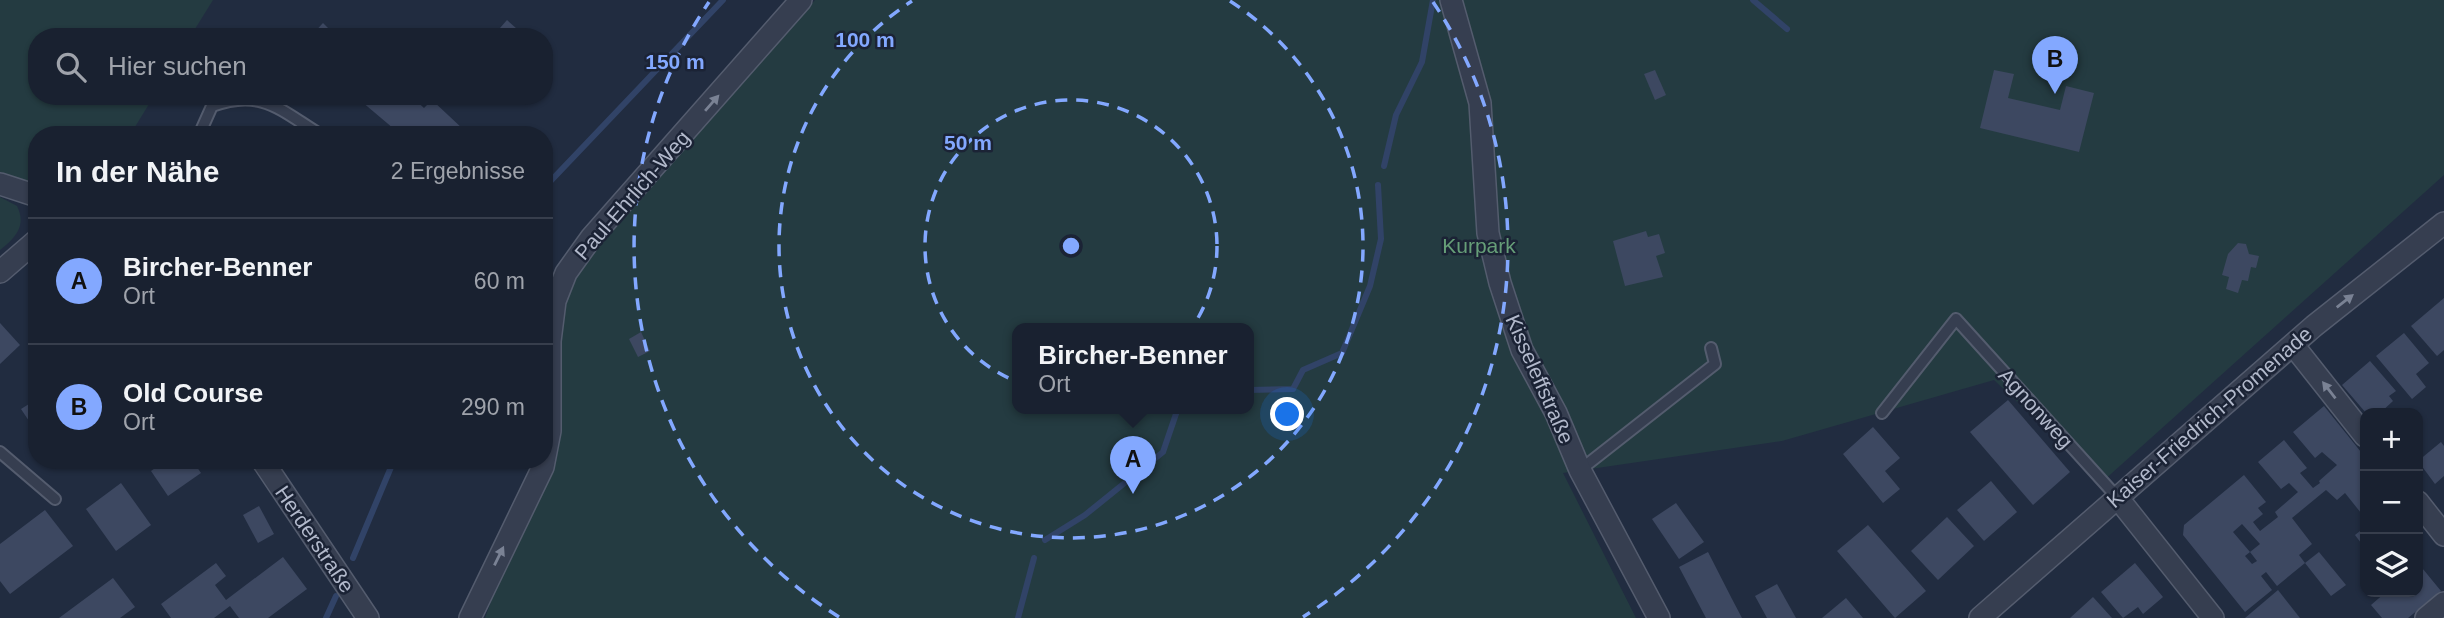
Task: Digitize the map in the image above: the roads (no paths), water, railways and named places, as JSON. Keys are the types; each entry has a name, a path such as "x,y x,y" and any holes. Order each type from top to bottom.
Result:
{"street":[{"name":"Paul-Ehrlich-Weg","path":"553,316 566,273 591,238 801,0"},
{"name":"Kisseleffstraße","path":"1451,0 1480,103 1488,233 1500,283 1522,350 1556,413 1580,470 1659,618"},
{"path":"0,184 28,193"},
{"name":"Kaiser-Friedrich-Promenade","path":"1980,618 2293,345 2444,223"},
{"path":"0,272 28,248"},
{"path":"2293,345 2360,430"},
{"name":"Herderstraße","path":"268,469 368,618"},
{"name":"Paul-Ehrlich-Weg","path":"470,618 541,469"},
{"path":"2117,497 2213,618"},
{"path":"2423,508 2444,535"},
{"path":"2426,618 2444,603"}],"lane":[{"path":"202,126 215,105"},
{"path":"271,105 306,126"},
{"name":"Agnonweg","path":"1882,413 1956,319 2117,497"},
{"path":"1580,470 1715,364 1711,348"},
{"path":"0,452 55,499"}],"waterway":[{"path":"553,179 723,0"},
{"path":"1384,166 1396,115 1422,62 1433,0"},
{"path":"1753,0 1787,29"},
{"path":"1254,390 1293,389 1303,370 1342,353 1370,286 1381,239 1378,185"},
{"path":"1045,540 1085,515 1163,452 1176,414"},
{"path":"353,558 390,469"},
{"path":"1018,618 1034,558"},
{"path":"326,618 336,596"}],"place":[{"name":"Old Course","path":"2055,94"},
{"name":"Bircher-Benner","path":"1133,494"}],"park label":[{"name":"Kurpark","path":"1479,245"}]}
